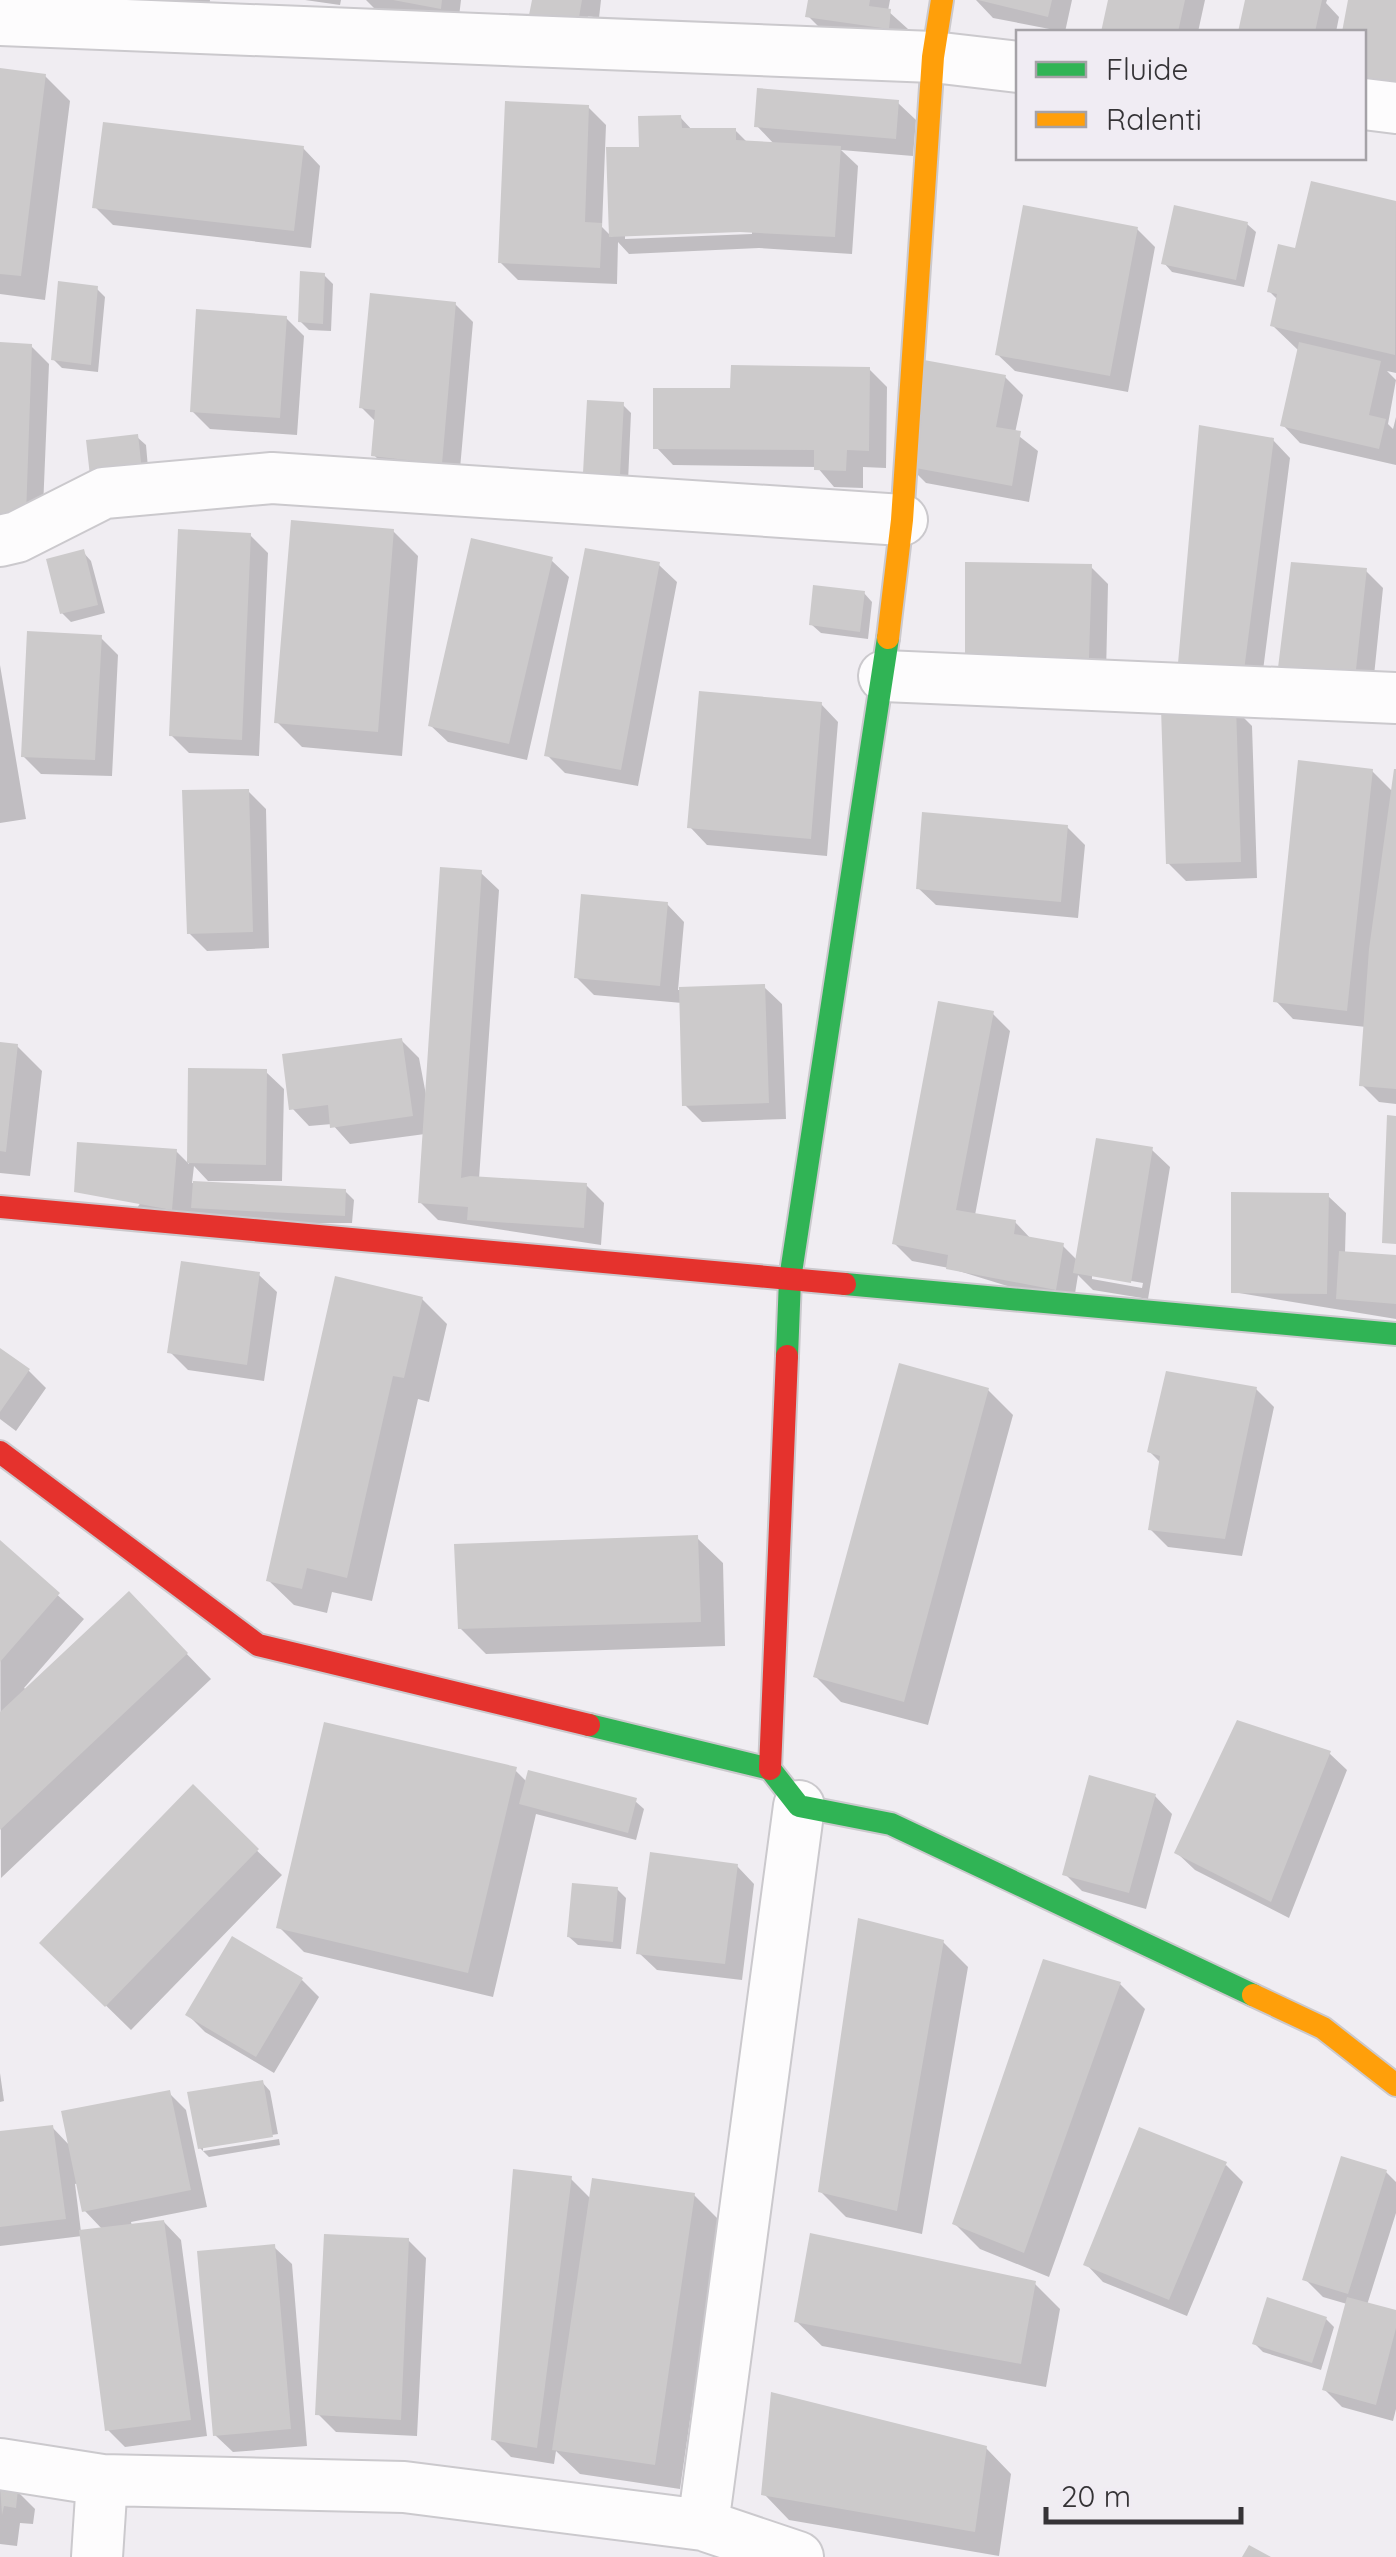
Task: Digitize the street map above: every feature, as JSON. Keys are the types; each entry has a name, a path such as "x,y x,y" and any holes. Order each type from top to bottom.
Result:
{"street":[{"path":"703,2524 784,1787 790,1279 884,676 902,520 933,58 942,0"},
{"path":"0,20 933,58 1016,67"},
{"path":"1366,104 1396,108"},
{"path":"0,541 18,537 104,494 272,478 902,520"},
{"path":"884,676 1396,698"},
{"path":"0,1207 1396,1334"},
{"path":"0,1452 258,1645 784,1787 891,1824 1322,2028 1396,2084"},
{"path":"0,2464 102,2480 404,2486 703,2524 798,2557"},
{"path":"98,2557 102,2480"}],"building":[{"path":"393,0 442,0 441,9"},
{"path":"532,0 582,0 578,23 529,15"},
{"path":"808,0 870,0 869,6 891,9 889,29 805,17"},
{"path":"978,0 1052,0 1048,17"},
{"path":"1108,0 1185,0 1178,30 1101,30"},
{"path":"1245,0 1322,0 1315,30 1238,30"},
{"path":"1348,0 1396,0 1396,90 1366,85 1366,30 1342,30"},
{"path":"0,68 46,74 21,276 0,274"},
{"path":"757,88 899,100 896,139 754,127"},
{"path":"505,101 589,105 585,222 602,223 600,268 498,263"},
{"path":"681,115 682,128 736,128 736,140 841,146 835,237 740,232 609,237 606,147 639,147 638,116"},
{"path":"103,122 304,146 294,231 92,208"},
{"path":"1311,181 1396,201 1395,355 1270,326 1277,294 1267,292 1278,244 1295,248"},
{"path":"1023,205 1138,227 1110,376 995,355"},
{"path":"1174,205 1248,222 1236,280 1161,264"},
{"path":"300,271 325,273 323,324 298,322"},
{"path":"58,281 98,286 91,365 51,360"},
{"path":"370,293 456,302 442,464 371,456 375,410 359,408"},
{"path":"196,309 287,316 280,418 190,412"},
{"path":"0,342 32,344 26,516 0,516"},
{"path":"1299,342 1381,361 1369,415 1386,419 1379,449 1280,426"},
{"path":"924,360 1006,375 996,427 1021,431 1012,486 905,466"},
{"path":"731,365 870,367 869,451 847,450 846,471 814,470 814,450 653,449 653,388 730,388"},
{"path":"587,400 624,402 620,475 583,473"},
{"path":"1199,425 1274,438 1241,694 1176,686"},
{"path":"138,434 142,471 90,476 86,440"},
{"path":"291,520 394,529 378,732 274,723"},
{"path":"178,529 251,533 242,740 169,736"},
{"path":"471,538 553,557 509,744 428,726"},
{"path":"585,548 660,562 621,770 544,756"},
{"path":"84,549 98,605 60,614 46,559"},
{"path":"965,562 1092,564 1089,658 965,656"},
{"path":"1291,562 1367,568 1354,688 1276,684"},
{"path":"813,585 865,591 860,632 809,625"},
{"path":"27,631 102,635 95,760 21,757"},
{"path":"699,691 822,702 811,839 687,828"},
{"path":"1236,706 1241,862 1166,864 1161,708"},
{"path":"1298,760 1373,769 1347,1011 1273,1002"},
{"path":"1394,769 1396,1089 1359,1086 1369,949"},
{"path":"249,789 253,932 187,934 182,790"},
{"path":"922,812 1068,825 1061,902 916,889"},
{"path":"440,867 482,870 461,1178 587,1183 584,1228 467,1220 468,1207 418,1203"},
{"path":"581,894 668,902 660,986 574,978"},
{"path":"765,984 769,1103 682,1106 679,987"},
{"path":"938,1001 994,1011 956,1210 1016,1220 1014,1234 1064,1243 1056,1290 946,1269 948,1255 892,1244"},
{"path":"402,1038 413,1116 330,1128 328,1105 289,1110 282,1054"},
{"path":"0,1042 18,1044 6,1152 0,1151"},
{"path":"188,1068 267,1069 266,1165 187,1163"},
{"path":"1387,1115 1396,1116 1396,1244 1382,1243"},
{"path":"1096,1138 1153,1147 1131,1283 1073,1273"},
{"path":"77,1142 177,1149 172,1210 74,1192"},
{"path":"193,1181 346,1189 345,1216 191,1208"},
{"path":"1231,1192 1329,1193 1327,1294 1231,1293"},
{"path":"1339,1251 1396,1255 1396,1304 1336,1299"},
{"path":"181,1261 260,1272 247,1365 167,1353"},
{"path":"335,1276 423,1297 404,1378 393,1376 347,1578 307,1568 302,1589 266,1581"},
{"path":"0,1348 30,1369 0,1412"},
{"path":"899,1363 989,1388 904,1702 813,1677"},
{"path":"1166,1371 1257,1387 1225,1539 1148,1530 1160,1456 1147,1452"},
{"path":"698,1535 701,1622 458,1629 454,1544"},
{"path":"0,1540 60,1593 0,1662"},
{"path":"129,1591 188,1653 0,1830 0,1712"},
{"path":"1237,1720 1331,1751 1271,1902 1174,1853"},
{"path":"324,1722 517,1767 468,1973 276,1928"},
{"path":"528,1770 637,1798 628,1833 519,1804"},
{"path":"1089,1775 1156,1794 1129,1893 1062,1875"},
{"path":"193,1784 259,1849 105,2007 39,1943"},
{"path":"650,1852 738,1864 725,1964 636,1954"},
{"path":"572,1883 618,1887 613,1942 567,1937"},
{"path":"858,1918 944,1940 897,2211 818,2192"},
{"path":"232,1936 303,1978 256,2057 185,2015"},
{"path":"1043,1959 1121,1982 1024,2253 952,2224"},
{"path":"263,2080 273,2137 198,2149 187,2092"},
{"path":"170,2090 191,2190 82,2212 61,2111"},
{"path":"53,2125 66,2219 0,2227 0,2131"},
{"path":"1139,2127 1227,2162 1169,2300 1083,2265"},
{"path":"1341,2156 1387,2170 1348,2294 1302,2280"},
{"path":"513,2169 572,2176 537,2448 491,2440"},
{"path":"592,2178 695,2193 655,2465 552,2450"},
{"path":"164,2220 191,2420 105,2431 79,2230"},
{"path":"810,2233 1036,2281 1021,2364 794,2322"},
{"path":"324,2234 409,2238 401,2420 315,2415"},
{"path":"275,2244 291,2429 213,2436 197,2251"},
{"path":"1267,2297 1327,2317 1312,2363 1252,2344"},
{"path":"1347,2297 1396,2310 1396,2328 1376,2405 1322,2390"},
{"path":"771,2392 987,2446 975,2532 761,2495"},
{"path":"0,2486 18,2489 16,2508 4,2506 2,2515"},
{"path":"1249,2545 1271,2557 1242,2557"}],"traffic: fast":[{"path":"787,1356 790,1279 888,638"},
{"path":"845,1284 1396,1334"},
{"path":"589,1725 770,1769 799,1806 891,1824 1253,1995"}],"traffic: slow":[{"path":"888,638 902,520 933,57 942,0"},
{"path":"1253,1995 1323,2028 1396,2085"}],"traffic: jam":[{"path":"0,1207 845,1284"},
{"path":"770,1769 787,1356"},
{"path":"0,1452 258,1645 589,1725"}]}
